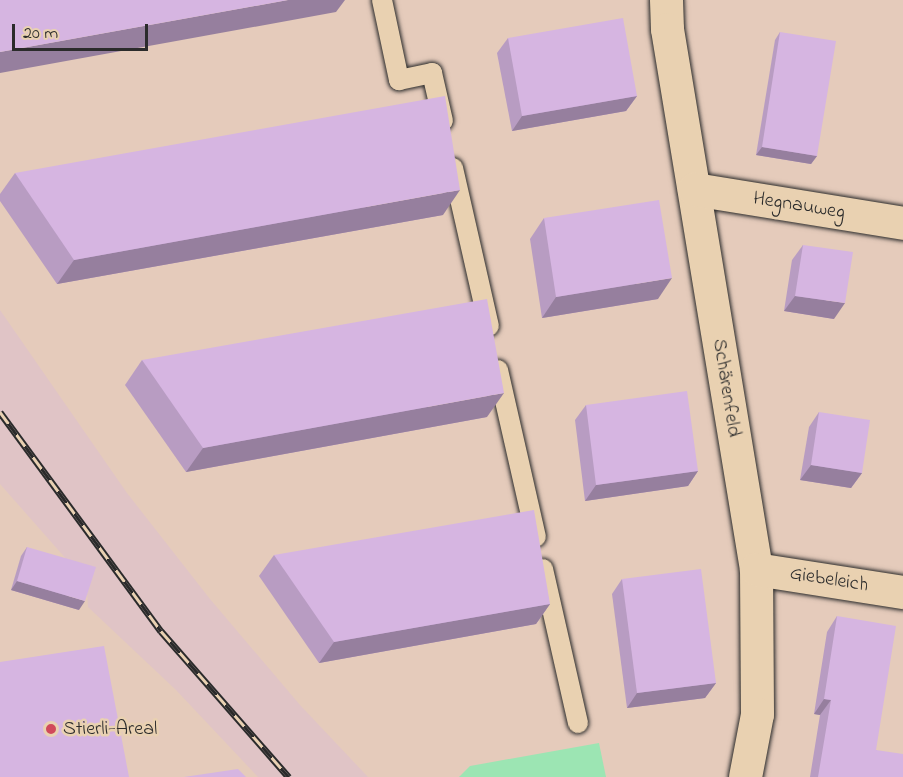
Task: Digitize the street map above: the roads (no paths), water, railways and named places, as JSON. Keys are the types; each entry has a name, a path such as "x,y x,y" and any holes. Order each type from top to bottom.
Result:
{"street":[{"name":"Schärenfeld","path":"666,0 667,29 756,569 757,714 746,777"},
{"name":"Hegnauweg","path":"694,189 903,223"},
{"name":"Giebeleich","path":"756,569 903,592"}],"lane":[{"path":"382,0 399,80 432,73 578,723"}],"railway":[{"path":"0,412 161,631 289,777"}],"place":[{"name":"Stierli-Areal","path":"51,729"}]}
